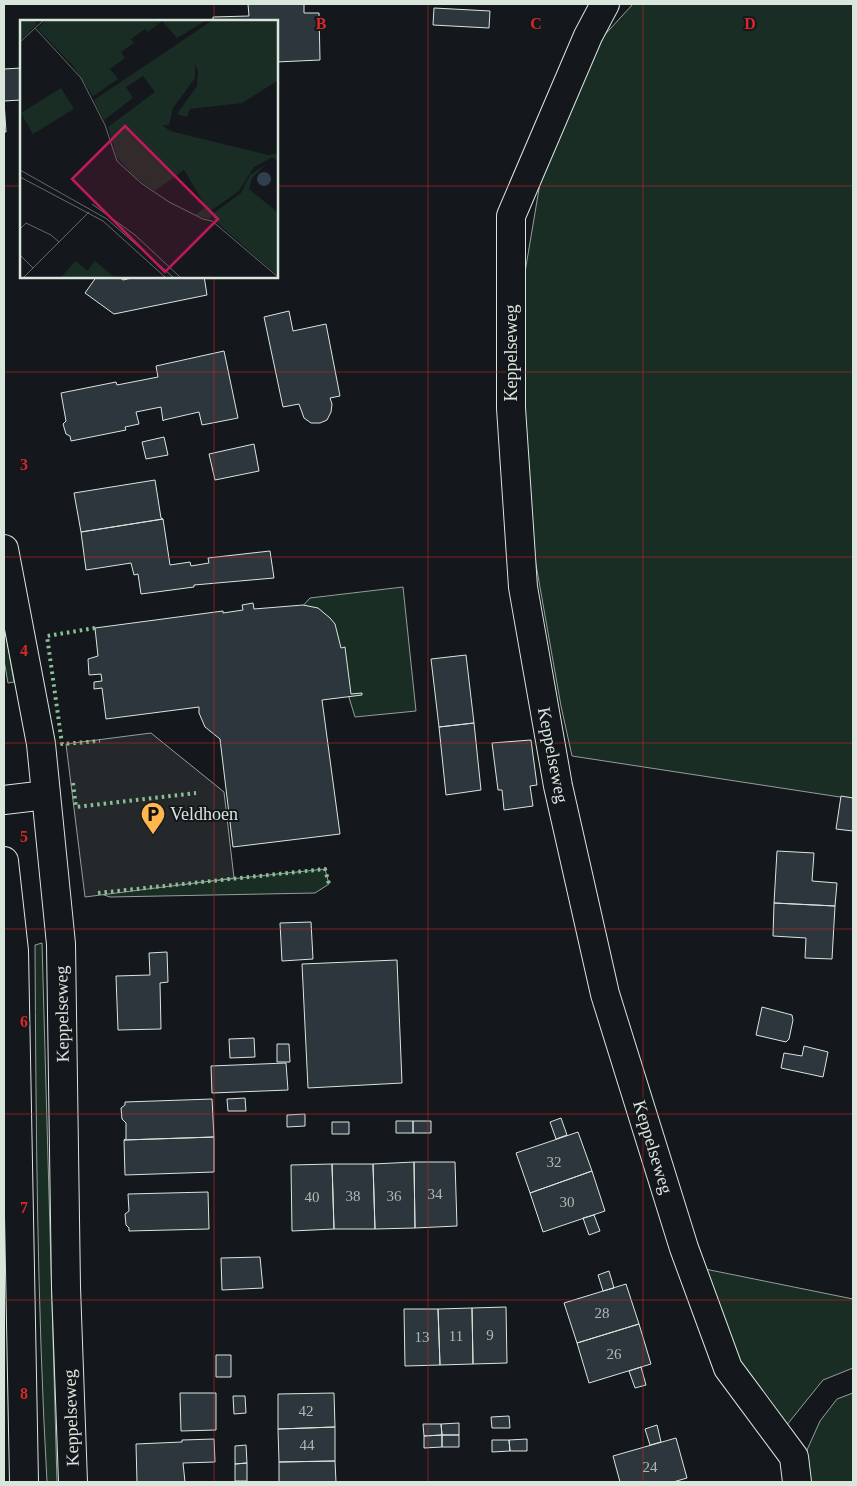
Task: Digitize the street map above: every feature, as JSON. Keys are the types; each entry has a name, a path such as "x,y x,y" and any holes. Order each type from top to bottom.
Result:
{"street":[{"name":"Keppelseweg","path":"605,4 588,36 511,216 510,408 523,587 558,786 608,1003 684,1248 728,1368 794,1457 798,1482"},
{"name":"Keppelseweg","path":"4,549 41,744 61,944 66,1286 73,1482"},
{"path":"4,800 46,795"},
{"path":"4,862 14,950 24,1482"}],"green space":[{"path":"633,4 853,4 853,799 572,756 561,706 523,491 521,296 540,183 599,41"},
{"path":"403,587 416,711 355,717 347,691 300,609 310,598"},
{"path":"4,623 14,682 8,683 4,660"},
{"path":"325,869 329,884 315,893 110,897 98,893"},
{"path":"42,943 57,1482 47,1482 39,1281 35,945"},
{"path":"705,1269 853,1299 853,1368 823,1380 786,1426 740,1368"},
{"path":"853,1393 853,1482 809,1482 807,1450 820,1421 837,1399"}],"shaded area":[{"name":"Veldhoen","path":"151,733 224,792 234,878 85,897 66,744"}],"building":[{"path":"248,4 304,4 304,13 319,13 320,60 278,62 278,20 213,20 213,17 249,16"},
{"path":"434,8 490,11 489,28 433,25"},
{"path":"20,68 20,100 4,101 4,69"},
{"path":"4,101 6,132 4,132"},
{"path":"96,278 120,278 123,280 132,278 204,278 207,295 114,314 85,293"},
{"path":"289,311 293,331 326,324 340,396 330,398 332,404 331,412 327,420 320,423 311,423 304,418 299,404 283,407 264,317"},
{"path":"224,351 238,418 202,425 199,412 163,421 161,407 136,412 139,424 125,427 126,430 71,441 70,436 66,434 63,424 66,421 61,393 116,382 117,385 158,377 156,366"},
{"path":"164,437 168,455 146,459 142,442"},
{"path":"254,444 259,471 215,480 209,454"},
{"path":"155,480 161,518 163,519 81,532 74,493"},
{"path":"163,519 170,565 190,562 191,566 209,563 208,558 270,551 274,578 194,585 194,587 141,594 138,574 134,575 131,563 86,570 81,532"},
{"path":"253,603 254,609 303,605 318,608 335,624 341,648 345,647 351,694 362,693 362,695 322,700 340,834 233,847 220,739 205,727 199,713 199,707 106,719 102,688 94,689 94,682 102,681 101,674 89,675 88,659 98,656 95,628 243,610 242,605"},
{"path":"466,655 474,723 439,727 431,659"},
{"path":"474,723 481,790 446,795 439,727"},
{"path":"531,740 537,785 530,786 533,806 504,810 502,790 498,790 492,743"},
{"path":"841,796 853,798 853,831 836,829"},
{"path":"777,851 814,853 812,881 837,883 835,906 774,903"},
{"path":"774,903 835,906 832,959 805,958 806,938 773,936"},
{"path":"311,922 313,959 282,961 280,923"},
{"path":"167,952 168,982 160,983 161,1029 118,1030 116,976 150,975 149,953"},
{"path":"397,960 402,1083 308,1088 302,964"},
{"path":"762,1007 792,1015 793,1020 789,1039 786,1042 756,1035"},
{"path":"254,1038 255,1057 230,1058 229,1039"},
{"path":"277,1044 289,1044 290,1062 277,1062"},
{"path":"804,1046 828,1052 823,1077 781,1068 784,1053 802,1056"},
{"path":"286,1063 288,1090 212,1093 211,1066"},
{"path":"245,1098 246,1111 228,1111 227,1099"},
{"path":"212,1099 214,1137 124,1140 126,1139 126,1123 122,1119 121,1108 125,1105 125,1102"},
{"path":"305,1114 305,1126 287,1127 287,1115"},
{"path":"561,1118 567,1135 556,1139 550,1122"},
{"path":"396,1121 413,1121 413,1133 396,1133"},
{"path":"413,1121 431,1121 431,1133 413,1133"},
{"path":"332,1122 349,1122 349,1134 332,1134"},
{"path":"578,1132 592,1171 530,1193 516,1153"},
{"path":"214,1137 214,1172 125,1175 124,1140"},
{"path":"414,1162 455,1162 457,1226 415,1228"},
{"path":"414,1162 415,1228 375,1229 373,1164"},
{"path":"332,1164 373,1164 375,1229 334,1229"},
{"path":"332,1164 334,1229 292,1231 291,1165"},
{"path":"592,1171 605,1211 543,1232 530,1193"},
{"path":"208,1192 209,1229 129,1231 126,1225 125,1214 129,1211 128,1194"},
{"path":"594,1215 600,1231 589,1235 583,1218"},
{"path":"260,1257 263,1288 222,1290 221,1258"},
{"path":"609,1271 614,1288 603,1291 598,1275"},
{"path":"626,1284 639,1324 577,1343 564,1303"},
{"path":"506,1307 507,1363 473,1364 472,1308"},
{"path":"472,1308 473,1364 440,1365 438,1309"},
{"path":"404,1309 438,1309 440,1365 405,1366"},
{"path":"639,1324 651,1364 589,1383 577,1343"},
{"path":"216,1355 231,1355 231,1377 216,1377"},
{"path":"641,1367 646,1385 635,1388 629,1371"},
{"path":"180,1393 216,1393 216,1430 181,1431"},
{"path":"334,1393 335,1427 278,1429 278,1394"},
{"path":"233,1396 245,1396 246,1413 234,1414"},
{"path":"509,1416 510,1428 492,1428 491,1417"},
{"path":"459,1423 459,1435 442,1435 441,1424"},
{"path":"423,1424 441,1424 442,1435 424,1436"},
{"path":"657,1425 661,1442 650,1445 645,1429"},
{"path":"335,1427 335,1461 279,1462 278,1429"},
{"path":"442,1435 459,1435 459,1447 442,1447"},
{"path":"442,1435 442,1447 424,1448 424,1436"},
{"path":"676,1438 687,1478 673,1482 620,1482 613,1456"},
{"path":"214,1439 215,1462 183,1463 185,1482 137,1482 136,1444"},
{"path":"527,1439 527,1451 510,1451 509,1440"},
{"path":"492,1440 509,1440 510,1451 492,1452"},
{"path":"246,1445 247,1463 235,1464 235,1446"},
{"path":"335,1461 336,1482 279,1482 279,1462"},
{"path":"247,1463 247,1481 235,1481 235,1464"}],"hedge":[{"path":"95,628 47,636 62,744 100,741"},
{"path":"73,783 76,807 196,793"},
{"path":"98,893 325,869 329,884"}],"place":[{"name":"Veldhoen","path":"153,835"}]}
